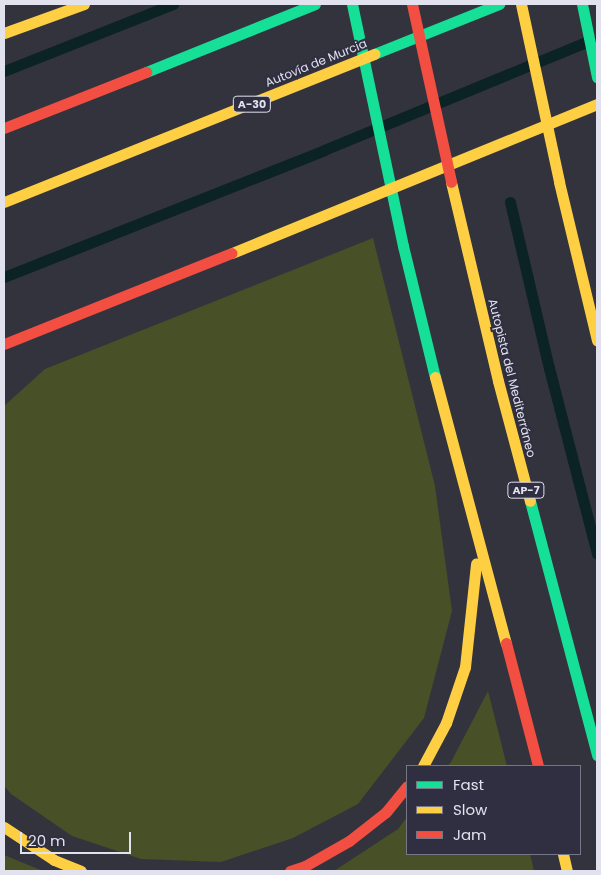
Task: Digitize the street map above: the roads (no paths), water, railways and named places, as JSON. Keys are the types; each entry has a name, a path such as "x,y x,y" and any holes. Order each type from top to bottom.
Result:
{"highway":[{"path":"23,13 84,4"},
{"path":"4,33 84,4"},
{"path":"4,128 315,4"},
{"path":"352,4 403,246 538,765"},
{"name":"Autopista del Mediterráneo","path":"412,4 460,223 538,538 597,755"},
{"name":"Autovía de Murcia","path":"4,202 499,4"},
{"path":"521,4 558,182 597,340"},
{"path":"582,4 597,77"},
{"path":"4,344 597,104"},
{"path":"10,355 34,333"},
{"path":"424,765 446,723 465,667 473,607 478,540"},
{"path":"290,871 305,866 349,841 386,812 406,787"},
{"path":"4,827 54,860 81,871"},
{"path":"562,855 567,871"}],"waterway":[{"path":"4,71 173,4"},
{"path":"4,277 324,150 591,40"},
{"path":"510,202 549,368 597,554"}]}
